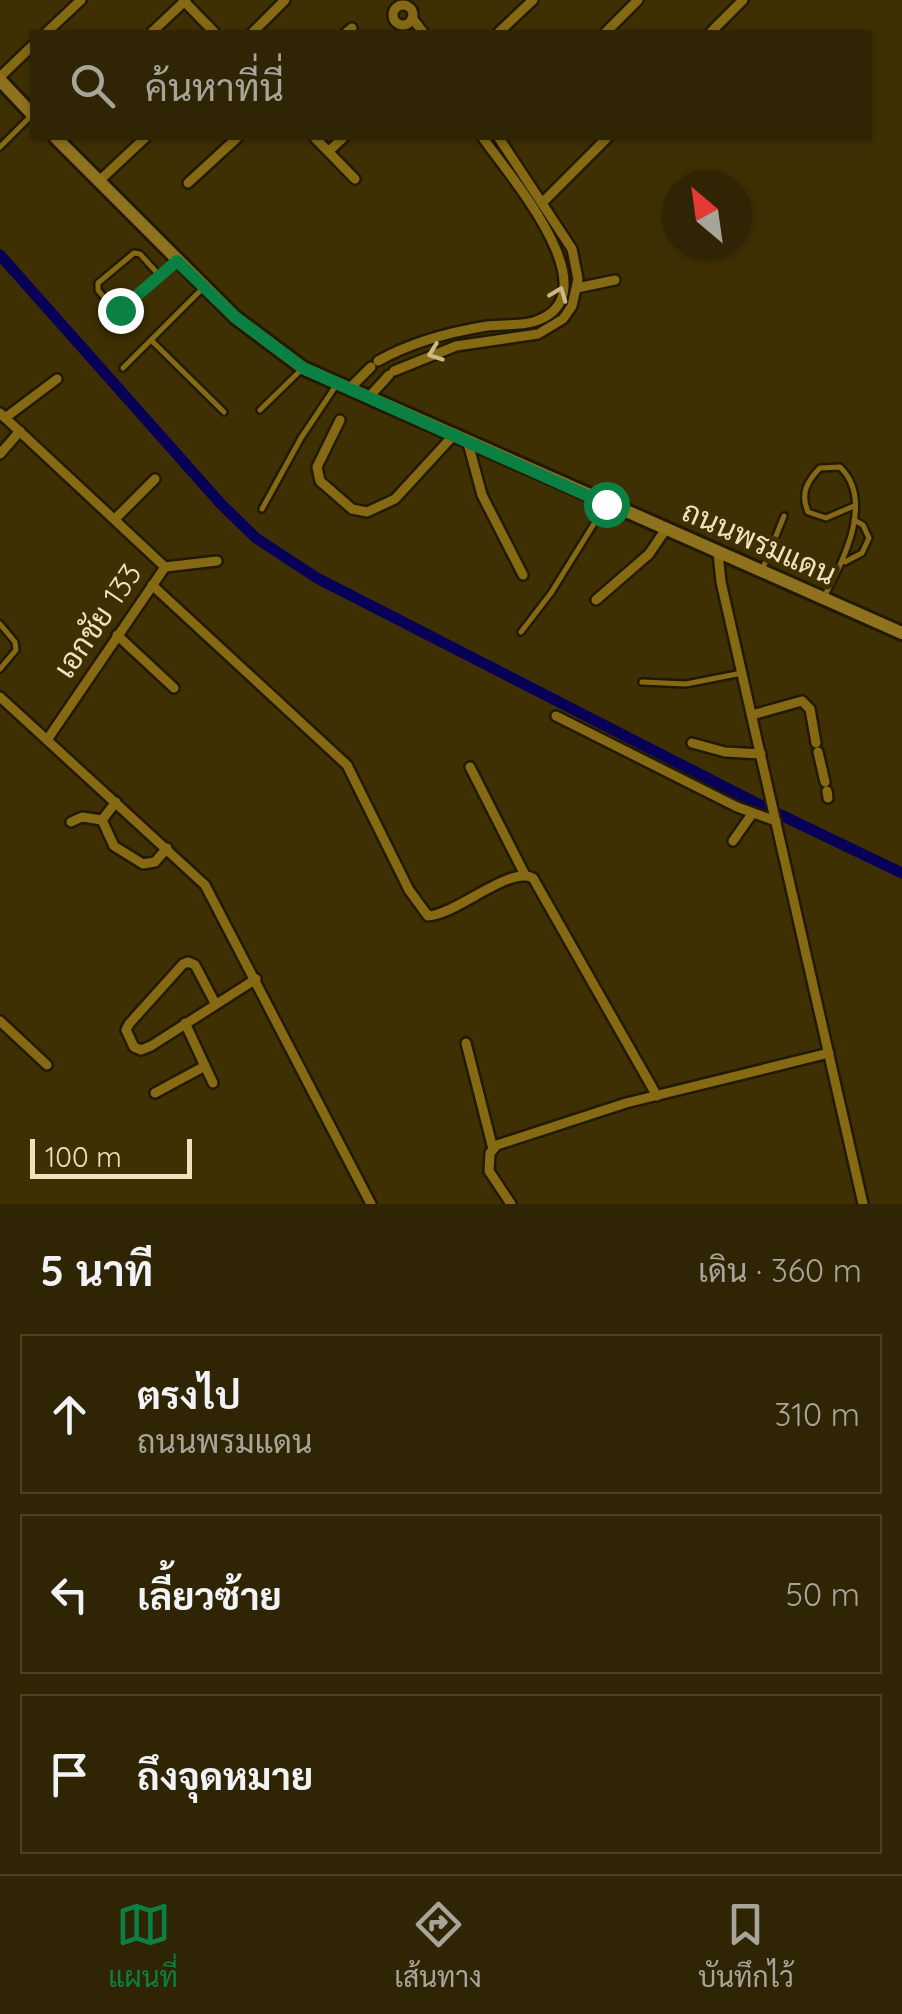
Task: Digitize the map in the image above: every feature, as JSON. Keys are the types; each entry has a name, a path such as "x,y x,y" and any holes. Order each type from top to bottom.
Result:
{"main road":[{"path":"0,79 30,112"},
{"name":"ถนนพรมแดน","path":"58,140 235,317 303,368 902,634"}],"street":[{"path":"48,30 81,0"},
{"path":"154,30 185,0 212,30"},
{"path":"255,30 284,0"},
{"path":"409,21 420,0"},
{"path":"501,30 533,0"},
{"path":"608,30 638,0"},
{"path":"713,30 743,0"},
{"path":"394,4 404,5 409,21 394,19 394,4"},
{"path":"0,79 30,48"},
{"path":"99,182 143,140"},
{"path":"188,183 234,140"},
{"path":"318,140 355,179"},
{"path":"329,151 341,140"},
{"path":"343,387 378,362 452,333 534,322 553,310 560,300 564,266 533,211 484,140"},
{"path":"492,150 500,140"},
{"path":"370,397 394,372 456,346 538,334 552,328 572,306 578,288 572,249 502,140"},
{"path":"533,211 605,140"},
{"path":"578,288 615,280"},
{"path":"486,326 490,339"},
{"path":"378,362 394,372"},
{"path":"3,415 58,379"},
{"name":"เอกชัย 133","path":"3,415 165,567 47,740"},
{"path":"340,420 317,468 320,481 352,509 367,512 395,499 452,436"},
{"path":"0,454 20,430"},
{"path":"468,443 482,495 523,575"},
{"path":"116,518 154,479"},
{"path":"596,600 649,554 666,530"},
{"path":"718,552 863,1204"},
{"path":"165,567 217,561"},
{"path":"152,584 347,766 409,890 428,916 447,911 517,875 533,878 657,1096"},
{"path":"117,636 174,688"},
{"path":"0,697 205,885 371,1204"},
{"path":"752,715 802,700 810,710 827,790"},
{"path":"556,716 752,814 776,818"},
{"path":"692,744 725,752 761,754"},
{"path":"470,767 525,874"},
{"path":"102,820 116,802"},
{"path":"733,842 752,814"},
{"path":"71,822 82,817 102,820"},
{"path":"102,820 114,846 143,864 156,862 167,848"},
{"path":"215,1004 194,965 188,962 176,970 126,1030 134,1048 141,1050 256,980"},
{"path":"0,1021 47,1065"},
{"path":"184,1023 213,1083"},
{"path":"466,1042 493,1150"},
{"path":"511,1204 490,1171 488,1160 493,1150 515,1138 570,1119 828,1052"},
{"path":"155,1092 206,1066"}],"lane":[{"path":"0,147 30,116"},
{"path":"160,276 134,252 105,275 98,290 115,311 120,310 160,276 177,261"},
{"path":"123,368 204,287"},
{"path":"151,340 224,412"},
{"path":"260,410 303,368"},
{"path":"262,509 301,438 343,387"},
{"path":"823,599 848,551 854,506 852,486 840,467 820,468 811,478 804,496 808,512 826,518 854,506"},
{"path":"521,632 551,593 606,504"},
{"path":"762,572 784,516"},
{"path":"842,563 862,553 869,538 863,524 854,520"},
{"path":"0,624 11,636 16,650 0,668"},
{"path":"642,682 686,684 742,673"}],"waterway":[{"path":"0,255 221,504 256,538 317,578 754,802 902,873"}],"route":[{"path":"120,310 177,261 235,317 303,368 606,504"}]}
